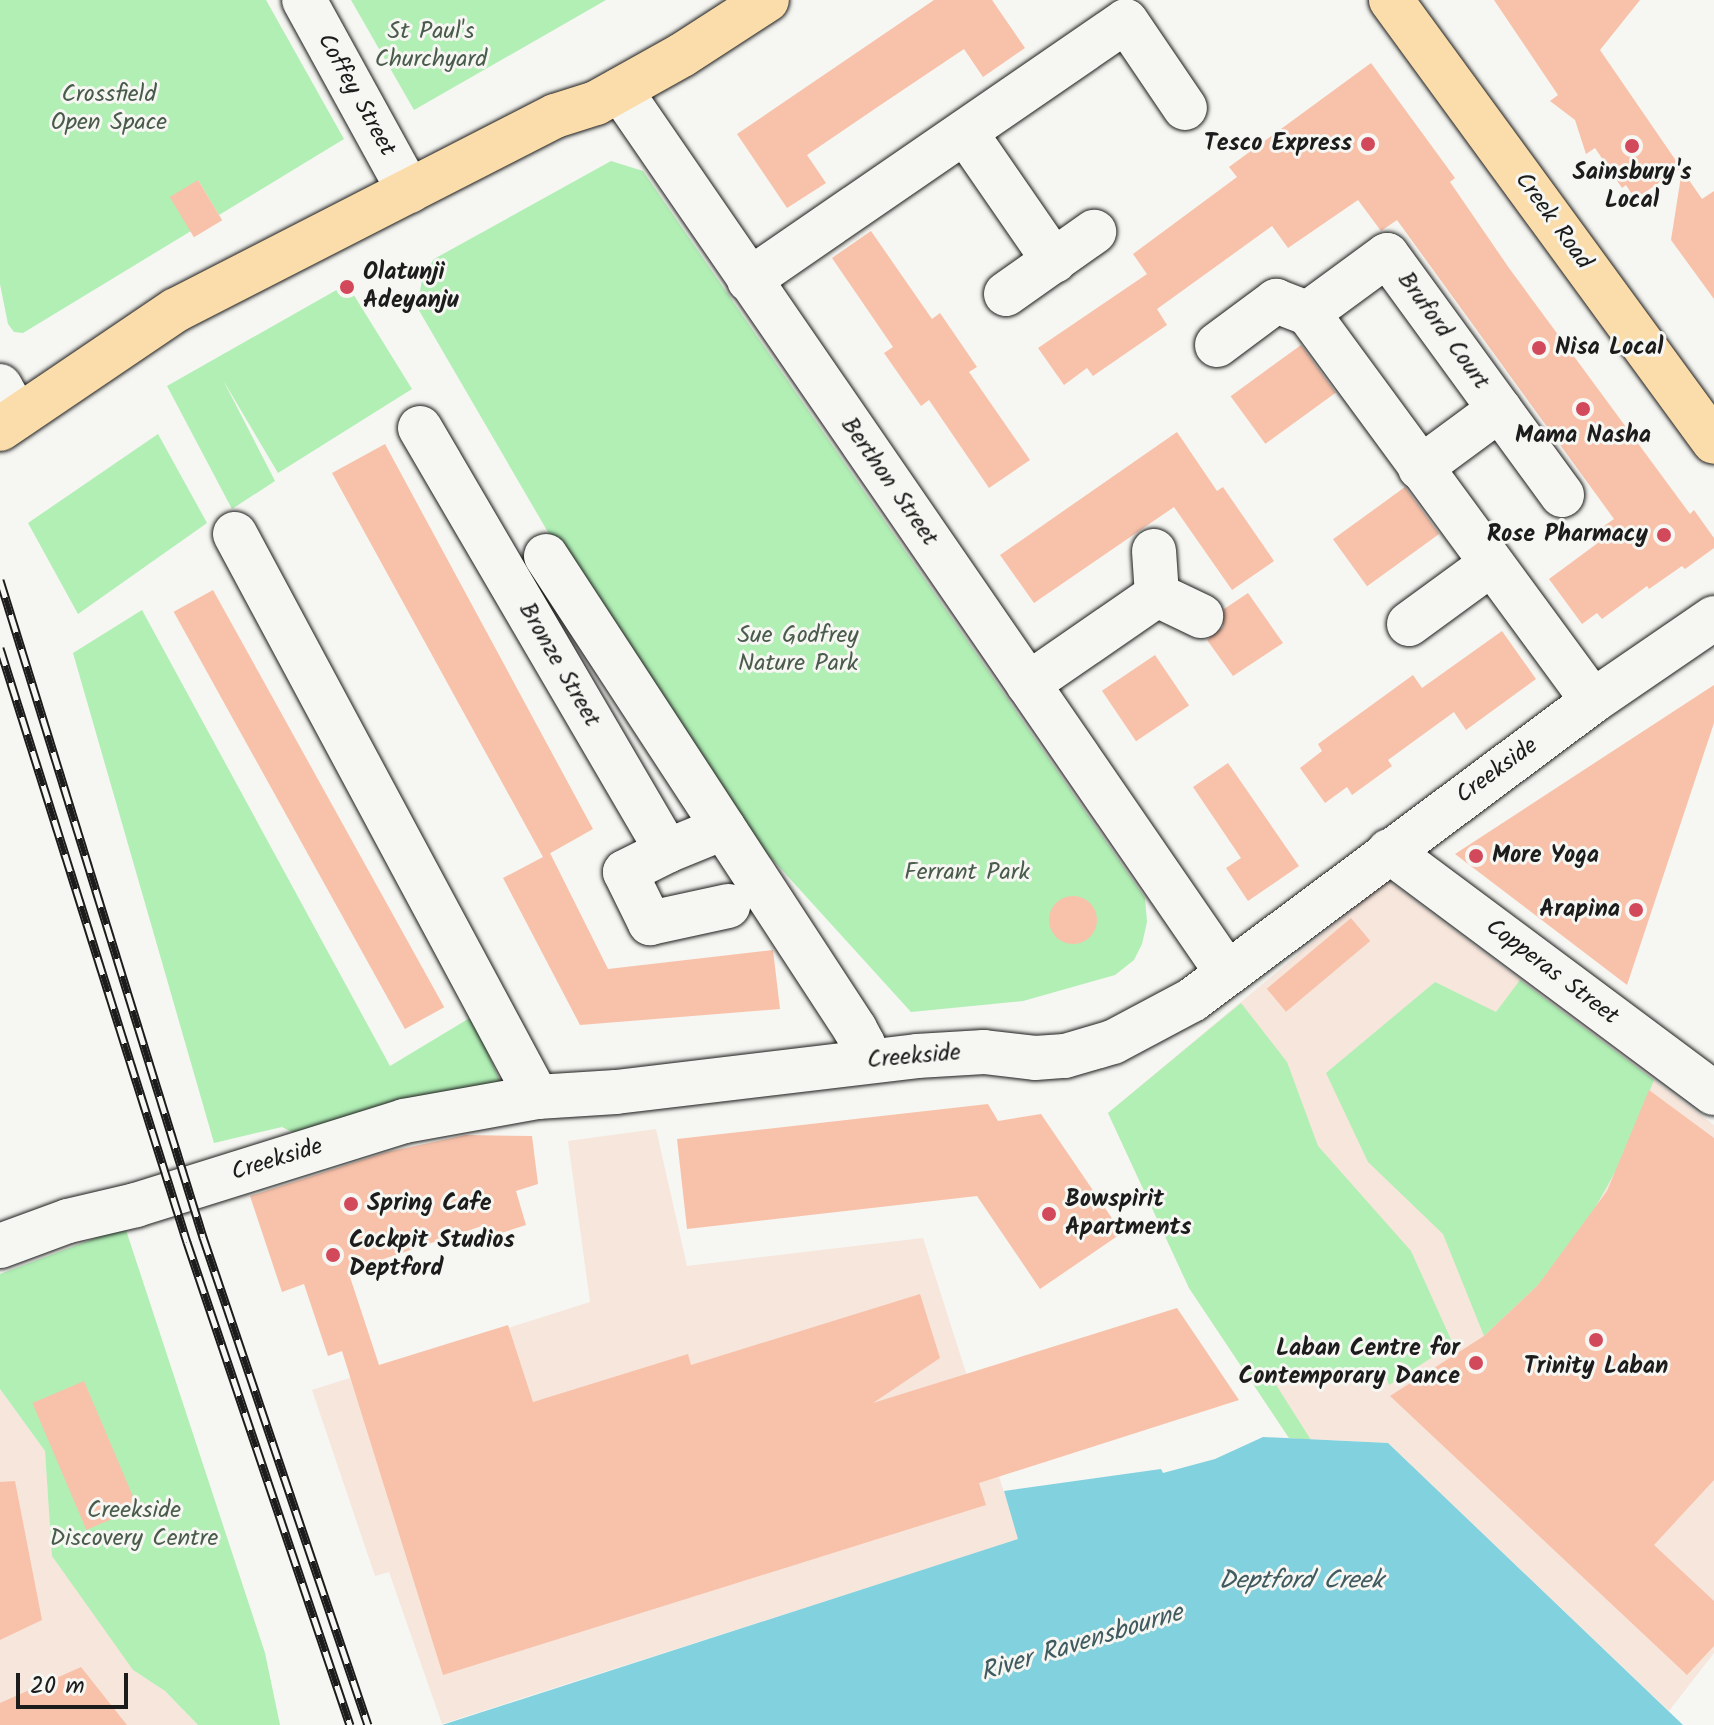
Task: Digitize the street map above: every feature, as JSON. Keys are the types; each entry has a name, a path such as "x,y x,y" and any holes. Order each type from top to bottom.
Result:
{"main road":[{"path":"6,411 176,310 555,116 596,103 767,0"},
{"name":"Creek Road","path":"1391,0 1714,442"}],"street":[{"name":"Coffey Street","path":"304,0 409,191"},
{"path":"749,280 1126,21 1185,108"},
{"name":"Berthon Street","path":"620,90 1227,973"},
{"path":"965,132 1054,261"},
{"path":"1006,294 1094,232"},
{"name":"Bruford Court","path":"1308,313 1387,255 1562,495"},
{"path":"1217,345 1276,301 1308,313 1490,565 1593,701"},
{"name":"Bruford Court","path":"1420,468 1500,409"},
{"name":"Bronze Street","path":"420,428 667,851"},
{"path":"235,534 537,1097"},
{"path":"1154,551 1157,595"},
{"name":"Bronze Street","path":"546,556 855,1029 863,1044 864,1061"},
{"path":"1409,624 1490,565"},
{"path":"1028,684 1157,595"},
{"path":"1157,595 1201,616"},
{"name":"Creekside","path":"0,1246 68,1221 136,1205 404,1121 537,1097 616,1092 864,1061 984,1052 1035,1058 1065,1056 1113,1042 1150,1025 1227,973 1593,701 1714,618"},
{"path":"723,828 625,872 650,923 728,906"},
{"name":"Copperas Street","path":"1389,851 1714,1093"}],"shaded area":[{"name":"Laban Centre for Contemporary Dance","path":"1387,880 1714,1125 1714,1653 1669,1711 1388,1443 1289,1438 1189,1288 1108,1113"},
{"path":"656,1129 687,1266 923,1238 1019,1539 442,1724 389,1572 375,1576 312,1390 590,1302 568,1141"},
{"path":"0,1389 45,1451 48,1491 133,1670 165,1691 198,1725 0,1725"}],"green space":[{"name":"Crossfield Open Space","path":"0,0 266,0 344,139 219,215 198,180 191,231 23,333 14,332 8,324 0,284"},
{"name":"St Paul's Churchyard","path":"351,0 606,0 414,110"},
{"name":"Sue Godfrey Nature Park","path":"611,161 643,171 1145,898 1147,922 1142,944 1134,960 1115,975 1023,1001 911,1012 761,847 577,582 417,307 423,275 434,259"},
{"path":"347,284 412,389 278,473 223,380 275,481 232,509 167,386"},
{"path":"158,434 207,523 78,614 28,523"},
{"path":"142,610 390,1066 473,1016 503,1089 306,1139 282,1127 214,1143 73,653"},
{"path":"1520,980 1654,1080 1623,1158 1587,1222 1538,1285 1484,1336 1443,1234 1368,1162 1326,1073 1435,982 1496,1012"},
{"path":"1241,1003 1287,1062 1318,1146 1411,1251 1453,1344 1389,1385 1384,1370 1273,1380 1311,1440 1289,1438 1189,1288 1108,1113"},
{"name":"Creekside Discovery Centre","path":"125,1227 265,1653 280,1725 198,1725 165,1691 133,1670 52,1556 45,1451 0,1389 0,1274"}],"water":[{"name":"Deptford Creek","path":"1263,1437 1388,1443 1683,1725 442,1725 1018,1539 1004,1491 1161,1469 1163,1473 1215,1459"}],"building":[{"path":"934,0 992,0 1025,48 983,77 964,49 879,106 807,155 826,183 787,208 737,134"},
{"path":"1494,0 1640,0 1600,50 1681,168 1635,199 1626,185 1622,188 1595,148 1586,154 1575,120 1550,101 1558,95"},
{"path":"1371,63 1455,178 1450,182 1509,268 1690,514 1694,510 1714,538 1714,548 1685,569 1682,566 1649,589 1647,586 1602,619 1597,613 1582,624 1549,579 1610,534 1604,526 1614,519 1397,220 1381,231 1358,200 1288,248 1272,226 1157,309 1167,325 1093,376 1087,368 1064,385 1038,348 1147,274 1133,254 1237,177 1229,167"},
{"path":"1682,170 1702,199 1714,191 1714,299 1671,240"},
{"path":"198,180 222,220 194,237 170,197"},
{"path":"871,231 932,319 940,313 977,367 969,372 1030,460 989,488 929,400 921,406 884,353 893,347 832,258"},
{"path":"1301,345 1336,393 1265,444 1231,396"},
{"path":"1177,432 1217,491 1223,487 1274,561 1232,590 1174,507 1034,603 1000,555"},
{"path":"385,444 593,829 550,853 608,969 773,950 780,1009 580,1025 503,878 543,857 332,473"},
{"path":"1405,487 1439,534 1367,586 1333,539"},
{"path":"213,590 444,1007 405,1029 174,612"},
{"path":"1248,593 1283,643 1233,676 1207,640 1223,627 1224,609"},
{"path":"1502,631 1536,679 1466,730 1454,712 1388,760 1392,766 1352,795 1347,787 1325,803 1300,768 1322,751 1318,744 1413,675 1422,688"},
{"path":"1155,655 1189,706 1136,741 1102,691"},
{"path":"1714,685 1714,723 1627,985 1455,854"},
{"path":"1228,763 1299,866 1248,901 1226,868 1241,858 1193,787"},
{"path":"1073,896 1090,903 1097,920 1090,937 1073,944 1056,937 1049,920 1056,903"},
{"path":"1351,918 1370,941 1286,1012 1267,989"},
{"name":"Trinity Laban","path":"1649,1090 1714,1138 1714,1480 1654,1545 1714,1601 1714,1646 1687,1675 1390,1396 1484,1336 1538,1285 1607,1191"},
{"path":"988,1104 998,1121 1041,1114 1122,1233 1040,1289 977,1196 687,1229 677,1139"},
{"path":"466,1135 532,1136 538,1184 516,1191 526,1225 486,1238 482,1226 348,1271 379,1365 508,1325 533,1402 688,1354 691,1365 920,1294 940,1358 873,1403 1177,1308 1239,1400 979,1483 986,1505 443,1675 342,1351 328,1356 304,1284 282,1292 250,1196 387,1152"},
{"path":"84,1381 138,1508 86,1530 32,1403"},
{"path":"15,1481 42,1620 0,1640 0,1482"},
{"path":"81,1667 127,1725 0,1725 0,1703"}],"railway":[{"path":"0,580 203,1237 368,1725"},
{"path":"0,648 187,1242 350,1725"}],"place":[{"name":"Tesco Express","path":"1368,144"},
{"name":"Sainsbury's Local","path":"1632,146"},
{"name":"Olatunji Adeyanju","path":"347,287"},
{"name":"Nisa Local","path":"1539,348"},
{"name":"Mama Nasha","path":"1583,409"},
{"name":"Rose Pharmacy","path":"1664,535"},
{"name":"More Yoga","path":"1476,856"},
{"name":"Arapina","path":"1636,910"},
{"name":"Spring Cafe","path":"351,1204"},
{"name":"Bowspirit Apartments","path":"1049,1214"},
{"name":"Cockpit Studios Deptford","path":"333,1255"},
{"name":"Trinity Laban","path":"1596,1340"},
{"name":"Laban Centre for Contemporary Dance","path":"1476,1363"}],"park label":[{"name":"Ferrant Park","path":"967,873"}],"water label":[{"name":"River Ravensbourne","path":"1082,1644"}]}
